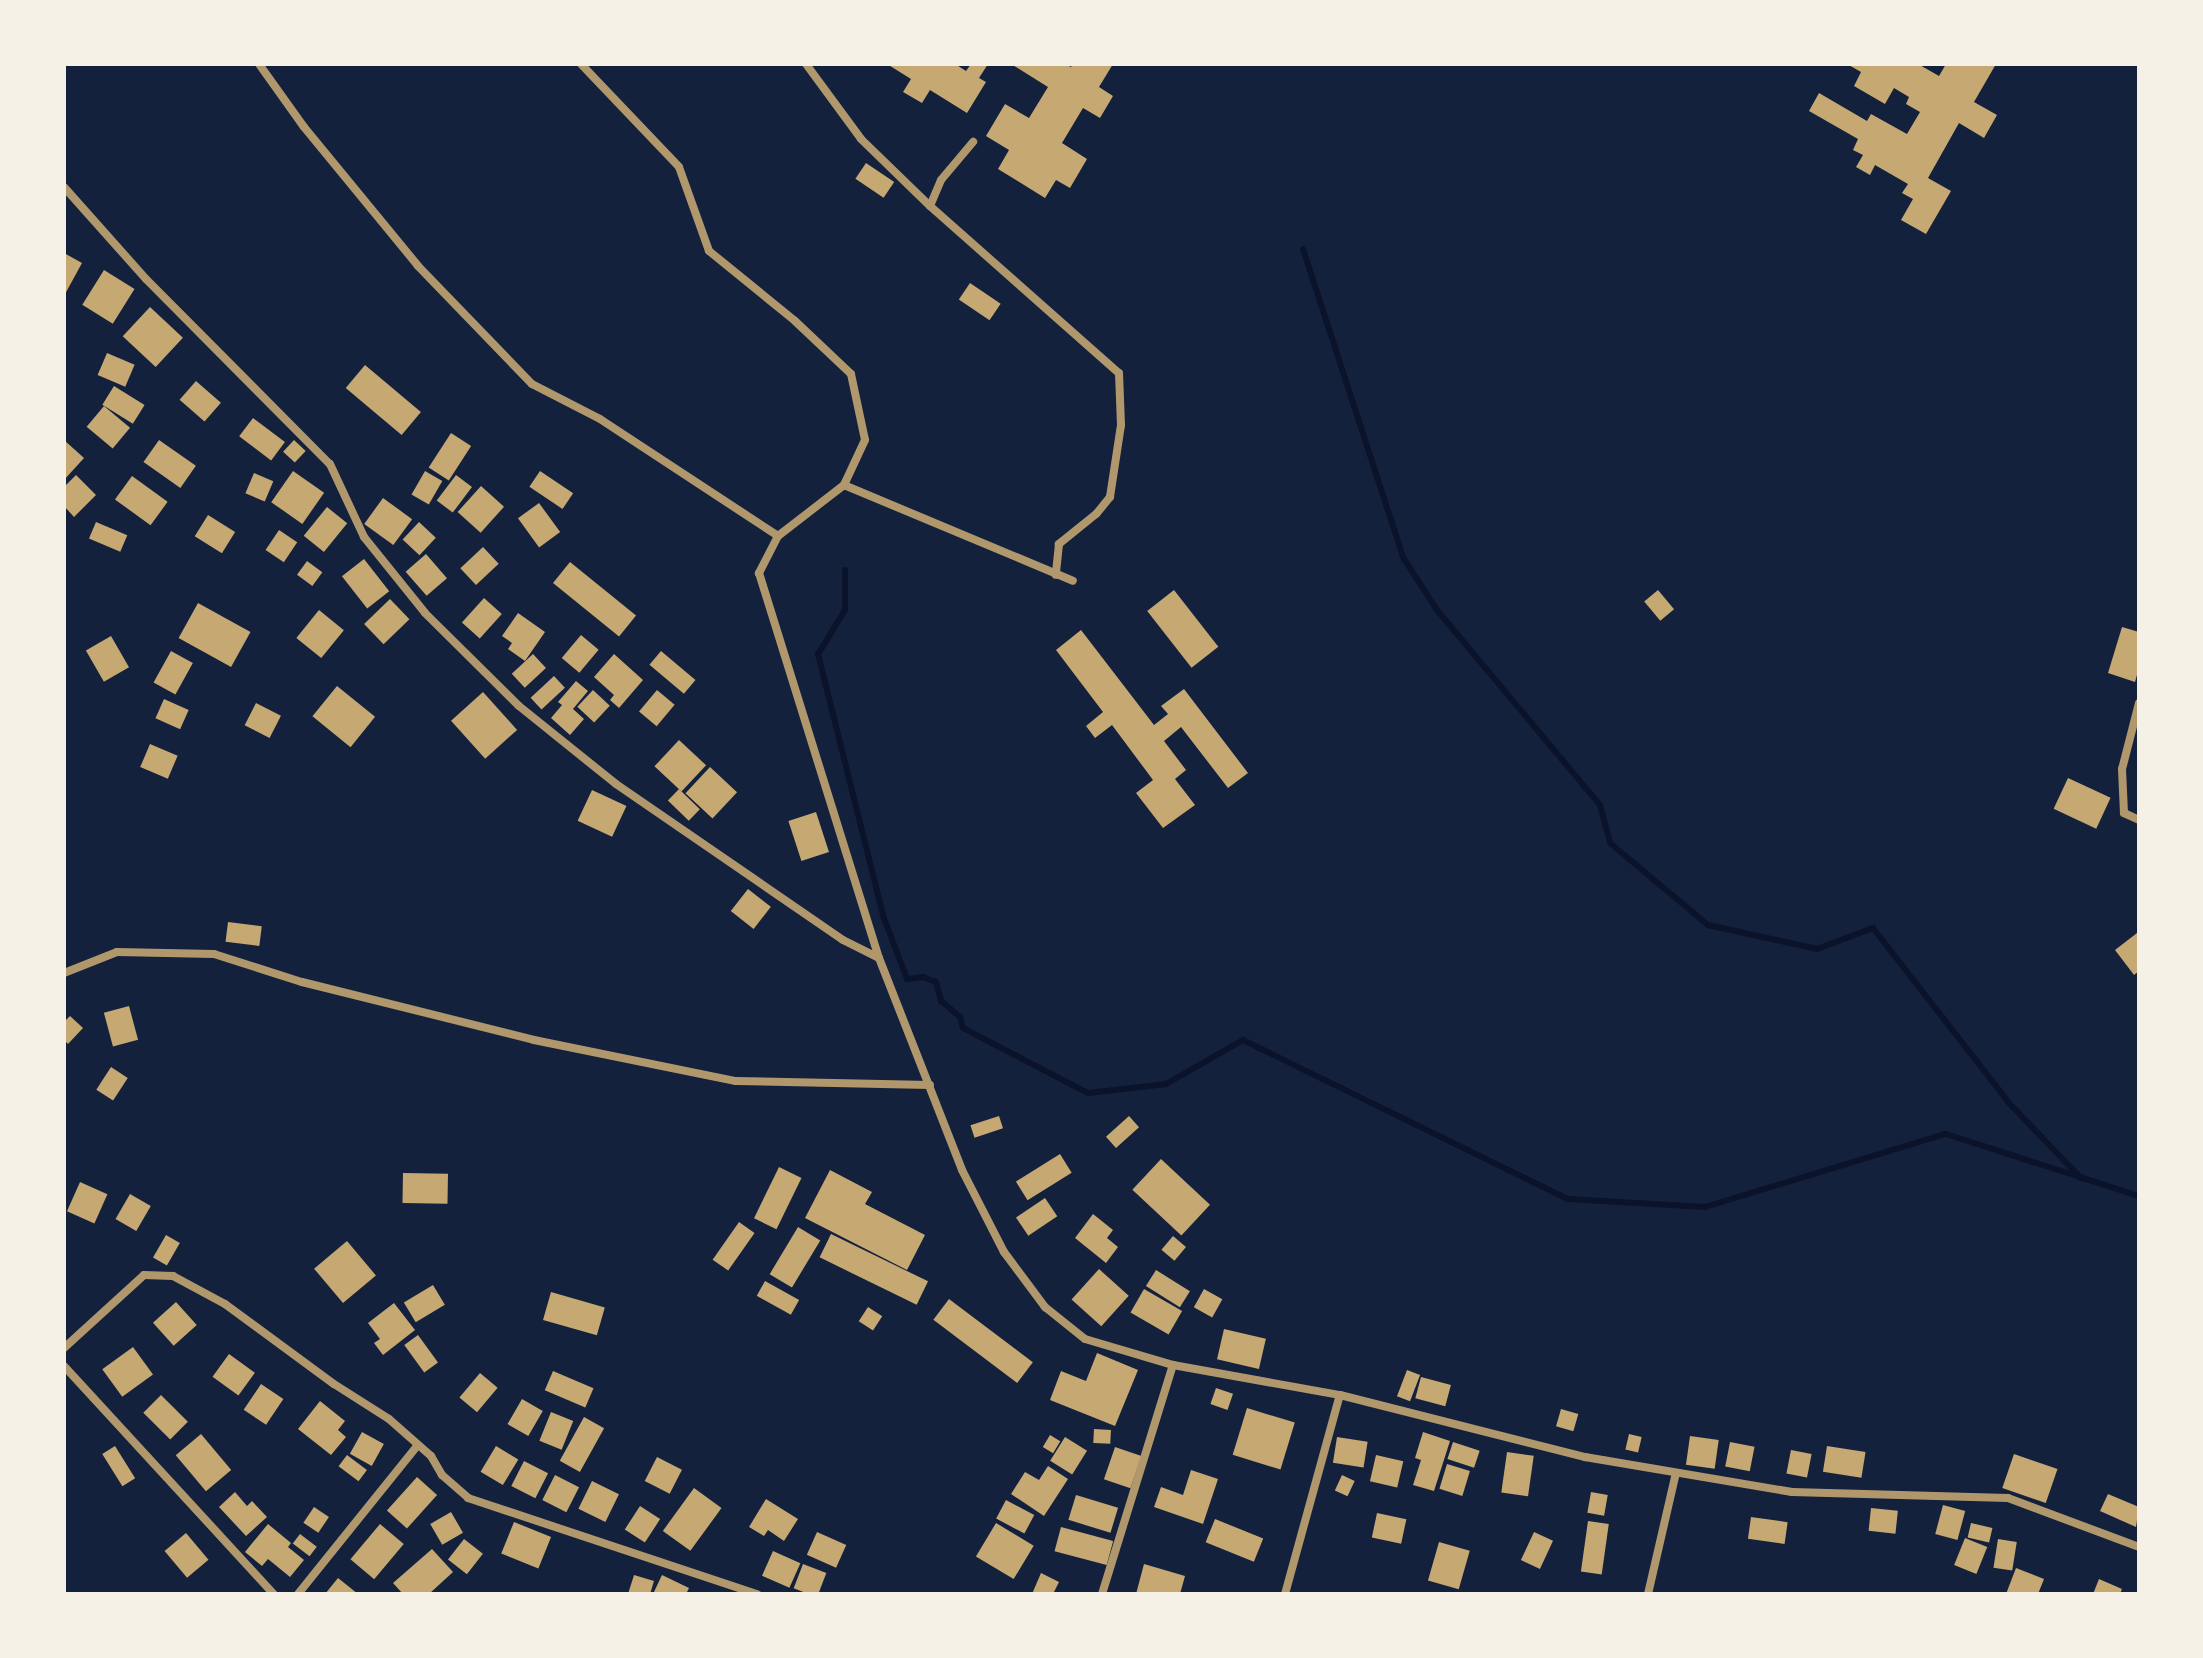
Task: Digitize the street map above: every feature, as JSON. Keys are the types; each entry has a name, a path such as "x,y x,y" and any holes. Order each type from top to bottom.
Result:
{"street":[{"path":"259,64 304,127 418,266 532,384 600,419 778,536"},
{"path":"581,64 679,167 709,251 795,321 851,374 865,440 844,485 778,536 759,573 879,958 962,1170 1004,1252 1045,1307 1085,1339 1173,1365 1340,1395 1585,1457 1792,1492 2008,1498 2139,1547"},
{"path":"806,64 861,139 930,206 1119,373 1121,425 1110,497 1096,514 1059,544 1056,575"},
{"path":"930,206 941,180 973,142"},
{"path":"64,187 146,279 330,464 364,537 425,613 519,706 616,784 843,940 879,958"},
{"path":"844,485 1073,581"},
{"path":"2139,703 2122,769 2124,813 2139,820"},
{"path":"64,973 117,952 214,954 302,982 534,1040 736,1081 930,1085"},
{"path":"64,1348 144,1275 173,1276 225,1304 334,1384 389,1419 431,1456 442,1475 468,1498 757,1594"},
{"path":"1102,1594 1173,1365"},
{"path":"64,1366 274,1594"},
{"path":"1285,1594 1340,1395"},
{"path":"298,1594 418,1445"},
{"path":"1648,1594 1676,1473"}],"building":[{"path":"887,64 955,64 966,71 971,64 988,64 979,78 986,82 967,113 930,90 922,103 903,92 911,79"},
{"path":"1011,64 1065,64 1071,67 1073,64 1113,64 1099,87 1113,96 1100,118 1083,108 1062,143 1087,159 1070,188 1056,180 1045,198 998,169 1009,150 986,136 1005,104 1029,118 1048,87"},
{"path":"1847,64 1918,64 1939,76 1946,64 1996,64 1974,102 1997,115 1984,138 1959,123 1928,178 1951,191 1926,234 1901,220 1913,199 1902,193 1908,184 1875,165 1870,175 1856,167 1863,155 1853,150 1858,139 1809,111 1819,93 1867,121 1871,114 1907,134 1920,112 1906,104 1909,97 1894,88 1885,104 1854,86 1861,72"},
{"path":"866,163 894,182 884,198 855,179"},
{"path":"64,253 82,263 64,296"},
{"path":"104,270 135,289 113,324 82,305"},
{"path":"970,283 1001,304 989,320 959,300"},
{"path":"150,307 183,338 156,367 123,336"},
{"path":"107,353 135,365 125,387 98,375"},
{"path":"365,365 421,412 402,435 346,388"},
{"path":"196,381 221,403 205,422 180,400"},
{"path":"114,386 145,405 133,424 102,405"},
{"path":"104,406 130,428 113,449 87,427"},
{"path":"253,418 285,442 271,460 239,436"},
{"path":"451,433 471,446 449,480 429,467"},
{"path":"64,440 84,458 64,480"},
{"path":"159,440 196,466 180,488 144,462"},
{"path":"294,440 306,451 295,463 283,452"},
{"path":"293,471 324,493 302,524 271,502"},
{"path":"425,471 442,481 429,504 412,494"},
{"path":"540,471 573,493 563,509 529,487"},
{"path":"254,473 273,481 265,501 245,493"},
{"path":"76,475 96,495 74,517 64,506 64,487"},
{"path":"456,475 472,487 453,513 437,501"},
{"path":"132,476 168,502 151,525 115,499"},
{"path":"481,486 504,507 481,533 458,512"},
{"path":"383,498 412,519 393,545 364,524"},
{"path":"539,503 560,532 539,547 518,518"},
{"path":"327,507 347,523 324,552 304,536"},
{"path":"208,515 235,532 222,553 195,536"},
{"path":"96,522 127,535 120,552 89,539"},
{"path":"419,522 436,538 419,555 403,540"},
{"path":"279,530 297,542 284,562 266,550"},
{"path":"483,547 499,564 476,585 460,568"},
{"path":"426,554 447,578 427,596 406,572"},
{"path":"364,559 389,591 367,609 342,576"},
{"path":"307,561 322,572 312,586 297,575"},
{"path":"570,562 636,615 619,636 553,583"},
{"path":"1174,590 1218,647 1192,668 1147,611"},
{"path":"1658,590 1674,609 1660,621 1644,602"},
{"path":"484,598 502,614 480,639 462,623"},
{"path":"390,599 409,619 384,644 364,624"},
{"path":"198,603 250,632 231,667 179,638"},
{"path":"319,610 344,630 321,658 296,638"},
{"path":"518,613 545,632 525,661 508,649 512,643 502,636"},
{"path":"2122,627 2139,632 2139,668 2135,682 2108,673"},
{"path":"1081,630 1154,725 1168,714 1161,706 1184,689 1248,773 1228,788 1181,727 1164,741 1186,770 1175,779 1195,805 1163,828 1136,793 1153,780 1112,725 1095,738 1086,726 1103,712 1056,650"},
{"path":"581,635 599,650 579,673 562,658"},
{"path":"111,636 129,667 104,682 86,650"},
{"path":"171,651 193,663 175,695 154,682"},
{"path":"661,651 695,680 684,694 649,665"},
{"path":"533,654 546,668 525,688 512,674"},
{"path":"614,654 643,680 619,708 610,700 614,695 594,677"},
{"path":"554,676 565,688 542,710 531,698"},
{"path":"576,681 588,691 573,709 584,719 570,735 551,718 562,705 558,702"},
{"path":"337,686 375,717 351,747 312,716"},
{"path":"593,690 610,706 594,723 577,707"},
{"path":"657,690 675,705 657,726 639,711"},
{"path":"483,692 517,730 485,759 451,721"},
{"path":"164,699 189,710 180,729 155,718"},
{"path":"256,703 281,716 270,738 245,725"},
{"path":"679,740 706,765 682,792 654,766"},
{"path":"150,744 178,756 168,779 140,767"},
{"path":"710,767 737,792 713,819 685,793"},
{"path":"2068,778 2111,798 2096,829 2054,809"},
{"path":"679,789 700,809 689,821 668,801"},
{"path":"592,790 626,806 612,837 578,821"},
{"path":"816,812 829,852 801,861 788,821"},
{"path":"748,889 771,907 754,929 731,911"},
{"path":"228,922 262,926 259,946 226,942"},
{"path":"2137,933 2139,971 2134,975 2115,950"},
{"path":"129,1006 138,1040 113,1047 104,1013"},
{"path":"70,1016 83,1028 68,1044 64,1040 64,1022"},
{"path":"111,1067 128,1078 113,1101 96,1090"},
{"path":"999,1116 1003,1128 974,1138 970,1125"},
{"path":"1129,1116 1139,1127 1116,1148 1106,1137"},
{"path":"1060,1154 1072,1173 1028,1200 1016,1182"},
{"path":"1161,1159 1210,1205 1181,1235 1132,1190"},
{"path":"779,1167 801,1178 776,1229 754,1218"},
{"path":"830,1170 872,1192 865,1204 925,1235 907,1270 805,1218"},
{"path":"403,1173 448,1174 447,1204 402,1203"},
{"path":"80,1182 107,1194 94,1223 67,1211"},
{"path":"130,1194 151,1206 136,1231 116,1219"},
{"path":"1045,1198 1057,1216 1028,1236 1016,1218"},
{"path":"1093,1214 1113,1230 1107,1238 1118,1247 1106,1263 1075,1238"},
{"path":"739,1222 755,1233 728,1271 713,1260"},
{"path":"798,1227 820,1240 792,1288 770,1274"},
{"path":"831,1234 928,1281 917,1305 820,1257"},
{"path":"166,1235 180,1243 167,1266 153,1258"},
{"path":"1173,1236 1186,1247 1174,1261 1161,1250"},
{"path":"347,1241 376,1275 343,1303 314,1269"},
{"path":"1099,1269 1129,1296 1101,1326 1072,1299"},
{"path":"1156,1270 1190,1291 1180,1307 1146,1286"},
{"path":"765,1281 799,1300 791,1315 757,1296"},
{"path":"433,1285 445,1305 416,1322 404,1303"},
{"path":"1144,1289 1182,1311 1169,1334 1130,1312"},
{"path":"1204,1289 1222,1299 1212,1318 1194,1307"},
{"path":"551,1292 605,1307 597,1335 543,1320"},
{"path":"949,1299 1033,1362 1017,1383 933,1320"},
{"path":"176,1302 197,1325 174,1346 153,1323"},
{"path":"394,1303 415,1330 383,1355 374,1343 380,1339 368,1323"},
{"path":"868,1307 882,1316 873,1331 859,1321"},
{"path":"1224,1329 1266,1339 1259,1369 1217,1359"},
{"path":"418,1335 438,1363 424,1372 404,1345"},
{"path":"133,1347 153,1375 122,1397 102,1369"},
{"path":"1097,1353 1138,1370 1115,1426 1050,1400 1061,1371 1086,1381"},
{"path":"229,1354 255,1373 238,1395 213,1377"},
{"path":"1407,1370 1420,1375 1410,1401 1397,1396"},
{"path":"553,1371 594,1388 585,1408 545,1390"},
{"path":"480,1373 498,1388 477,1412 459,1398"},
{"path":"1421,1377 1451,1385 1445,1406 1415,1398"},
{"path":"261,1384 283,1399 266,1425 244,1410"},
{"path":"1216,1388 1233,1394 1227,1410 1210,1404"},
{"path":"161,1395 188,1422 170,1440 143,1413"},
{"path":"522,1399 543,1411 528,1436 508,1424"},
{"path":"320,1401 345,1421 338,1430 346,1437 331,1455 298,1429"},
{"path":"1247,1408 1295,1423 1280,1469 1233,1455"},
{"path":"1561,1409 1578,1414 1573,1431 1556,1426"},
{"path":"551,1412 573,1421 562,1450 539,1441"},
{"path":"584,1417 604,1428 580,1472 560,1461"},
{"path":"1094,1429 1111,1430 1110,1444 1093,1443"},
{"path":"362,1432 384,1444 372,1466 350,1454"},
{"path":"1423,1432 1450,1441 1434,1491 1413,1485 1421,1460 1415,1458"},
{"path":"201,1434 231,1470 206,1491 176,1455"},
{"path":"1629,1434 1642,1437 1638,1453 1625,1450"},
{"path":"1050,1435 1060,1441 1053,1453 1043,1447"},
{"path":"1690,1436 1719,1440 1715,1469 1686,1465"},
{"path":"1065,1437 1087,1451 1072,1475 1050,1461"},
{"path":"1337,1437 1368,1442 1364,1468 1333,1463"},
{"path":"1453,1442 1480,1451 1474,1468 1447,1459"},
{"path":"1730,1442 1755,1447 1750,1471 1725,1467"},
{"path":"115,1446 135,1478 122,1486 102,1454"},
{"path":"496,1446 518,1459 503,1485 481,1472"},
{"path":"1827,1446 1866,1452 1861,1478 1823,1472"},
{"path":"1115,1447 1141,1456 1130,1488 1104,1479"},
{"path":"1791,1450 1812,1454 1807,1478 1786,1474"},
{"path":"1507,1452 1534,1456 1528,1496 1501,1493"},
{"path":"2014,1454 2057,1469 2046,1503 2002,1488"},
{"path":"347,1455 367,1470 359,1481 339,1466"},
{"path":"1376,1455 1403,1461 1397,1488 1370,1481"},
{"path":"657,1457 682,1470 670,1494 645,1481"},
{"path":"524,1461 548,1473 535,1498 511,1486"},
{"path":"1447,1464 1470,1471 1462,1496 1439,1489"},
{"path":"1048,1466 1068,1479 1044,1516 1011,1494 1025,1472 1039,1480"},
{"path":"1191,1470 1218,1479 1203,1524 1154,1507 1161,1487 1183,1495"},
{"path":"555,1475 579,1487 566,1512 542,1500"},
{"path":"1342,1475 1355,1481 1348,1496 1335,1490"},
{"path":"417,1477 437,1495 407,1529 387,1510"},
{"path":"592,1481 619,1494 605,1522 578,1509"},
{"path":"694,1488 722,1508 690,1551 663,1531"},
{"path":"235,1492 247,1506 252,1501 267,1517 246,1536 219,1507"},
{"path":"1591,1492 1608,1495 1604,1516 1587,1513"},
{"path":"2108,1494 2139,1507 2136,1527 2100,1511"},
{"path":"1076,1495 1118,1508 1110,1533 1068,1520"},
{"path":"766,1499 798,1519 784,1541 768,1530 764,1536 749,1527"},
{"path":"1006,1500 1034,1515 1024,1534 996,1519"},
{"path":"1943,1505 1965,1511 1957,1540 1935,1534"},
{"path":"640,1506 660,1519 645,1543 625,1529"},
{"path":"314,1507 329,1517 318,1533 303,1523"},
{"path":"1871,1508 1898,1511 1895,1534 1869,1531"},
{"path":"451,1512 463,1533 442,1545 430,1524"},
{"path":"1377,1513 1406,1519 1401,1544 1372,1537"},
{"path":"1751,1517 1788,1522 1785,1544 1748,1539"},
{"path":"1215,1519 1263,1538 1254,1562 1206,1542"},
{"path":"1588,1521 1609,1524 1602,1574 1581,1572"},
{"path":"514,1522 551,1537 538,1569 501,1554"},
{"path":"996,1523 1034,1546 1014,1579 976,1556"},
{"path":"1971,1523 1992,1528 1989,1543 1968,1538"},
{"path":"268,1524 291,1543 288,1547 304,1560 290,1577 268,1559 262,1566 245,1552"},
{"path":"380,1524 404,1544 374,1579 350,1559"},
{"path":"1061,1527 1113,1541 1107,1565 1055,1551"},
{"path":"817,1532 846,1545 836,1568 807,1555"},
{"path":"1534,1532 1553,1541 1540,1569 1521,1560"},
{"path":"186,1533 208,1560 187,1578 165,1551"},
{"path":"300,1534 317,1547 310,1556 293,1544"},
{"path":"1965,1538 1987,1547 1976,1574 1954,1565"},
{"path":"464,1539 483,1554 467,1574 448,1559"},
{"path":"1998,1539 2017,1542 2012,1571 1993,1568"},
{"path":"1439,1542 1470,1551 1459,1589 1428,1580"},
{"path":"432,1549 453,1572 429,1594 403,1594 393,1583"},
{"path":"773,1551 800,1563 789,1588 762,1576"},
{"path":"803,1564 826,1573 818,1594 794,1588"},
{"path":"1144,1564 1185,1576 1180,1594 1136,1594"},
{"path":"2016,1568 2044,1579 2038,1594 2006,1594"},
{"path":"1041,1573 1059,1582 1053,1594 1032,1594"},
{"path":"634,1575 654,1581 650,1594 628,1594"},
{"path":"662,1575 689,1588 686,1594 653,1594"},
{"path":"338,1578 358,1594 325,1594"},
{"path":"2099,1579 2122,1589 2120,1594 2093,1594"}],"waterway":[{"path":"1303,249 1404,559 1437,610 1600,805 1610,843 1708,925 1817,949 1873,928 2009,1103 2081,1178"},
{"path":"845,570 845,610 818,654 884,918 907,979 923,977 936,982 941,1001 960,1017 963,1028 1088,1093 1166,1084 1243,1040 1568,1199 1705,1207 1946,1134 2139,1196"}]}
